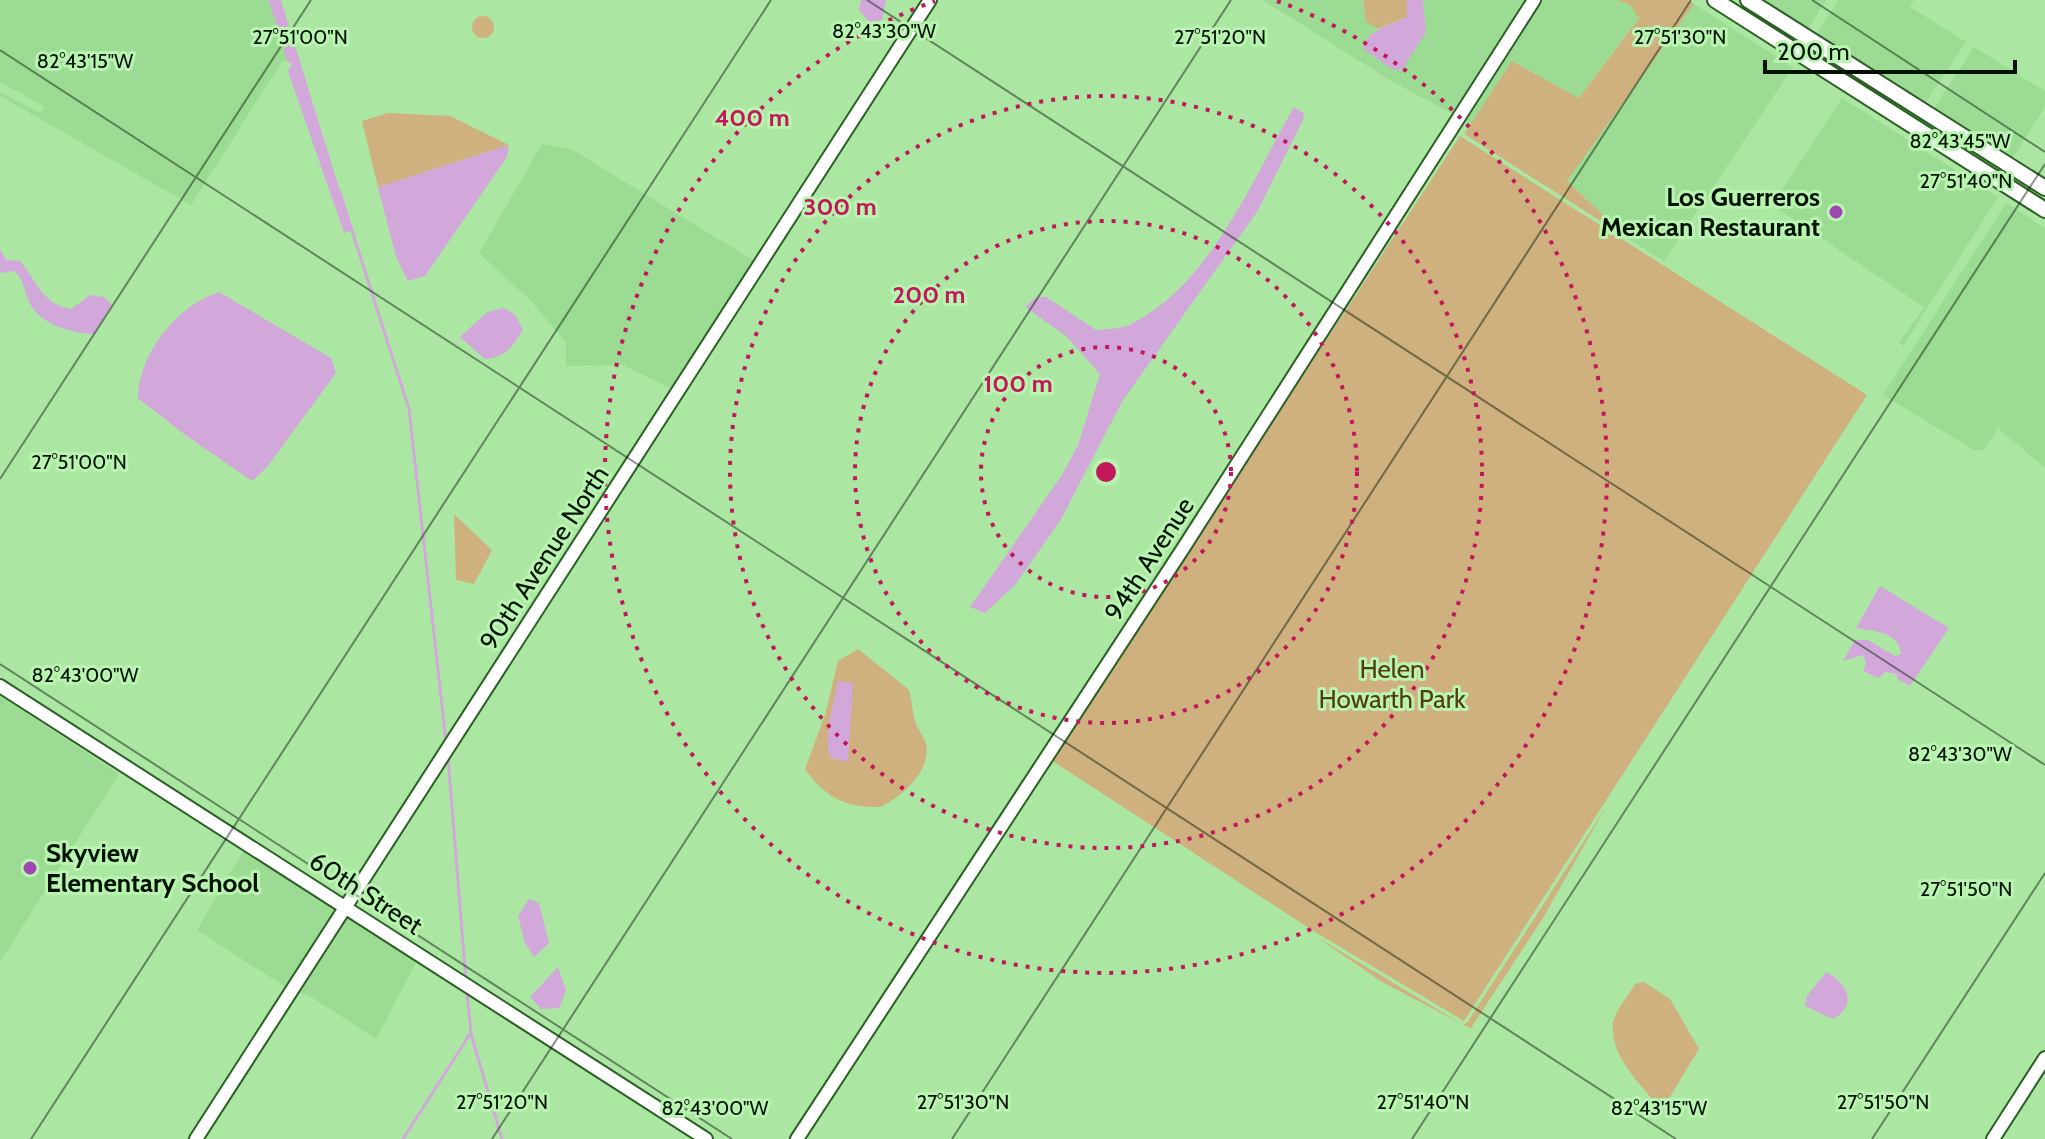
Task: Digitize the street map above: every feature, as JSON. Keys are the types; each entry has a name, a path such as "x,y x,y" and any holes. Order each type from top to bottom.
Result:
{"main road":[{"path":"1715,0 2045,210"},
{"path":"1748,0 2045,188"}],"street":[{"name":"90th Avenue North","path":"196,1139 930,0"},
{"name":"94th Avenue","path":"797,1139 1184,547 1534,0"},
{"name":"60th Street","path":"0,686 706,1139"},
{"path":"2012,1139 1996,1135 2045,1058"}],"shaded area":[{"path":"0,0 269,0 287,61 283,60 191,205 0,96 0,92 40,113 44,106 0,82"},
{"path":"269,0 281,0 352,230 344,233 288,71 292,64 287,61"},
{"path":"861,0 886,0 882,20 870,23 859,10"},
{"path":"1263,0 1363,0 1366,22 1378,29 1365,40 1426,32 1423,0 1528,0 1455,115 1393,82"},
{"path":"1407,0 1423,0 1426,32 1402,70 1392,69 1363,49 1374,32 1407,17"},
{"path":"1539,0 1616,0 1629,4 1639,17 1579,98 1513,61 1471,124 1463,119"},
{"path":"1760,0 1826,0 1807,31"},
{"path":"1838,0 1914,0 1910,7 1966,42 1924,105 1816,36"},
{"path":"1694,4 1793,67 1664,261 1627,238 1567,181"},
{"path":"1974,47 2045,91 2045,107 2011,161 1932,111"},
{"path":"1842,98 1998,197 1903,346 1899,343 1924,307 1772,205"},
{"path":"1294,107 1303,113 1304,118 1257,212 1123,400 1060,521 1015,585 985,613 970,607 1062,475 1078,445 1100,374 1066,336 1025,307 1036,297 1046,297 1096,330 1129,325 1161,305 1185,283 1227,227"},
{"path":"542,144 571,149 756,262 673,389 622,365 566,366 566,343 532,302 479,253"},
{"path":"509,145 507,157 425,276 408,281 396,257 378,187"},
{"path":"2006,203 2045,228 2045,468 1998,428 1984,450 1974,450 1883,395"},
{"path":"0,249 6,260 20,261 41,291 61,307 71,309 90,295 104,297 112,305 94,334 55,326 39,315 32,308 17,274 14,271 0,273"},
{"path":"219,292 331,358 336,373 267,467 252,481 138,398 145,364 163,333 189,308"},
{"path":"504,308 515,315 523,330 508,350 485,359 460,337 487,312"},
{"path":"1880,586 1949,628 1910,686 1897,679 1897,674 1885,672 1879,678 1863,671 1866,663 1863,655 1843,661 1855,640 1868,640 1895,656 1901,654 1891,637 1856,628"},
{"path":"838,681 853,683 848,762 831,758 829,749 828,729"},
{"name":"Skyview Elementary School","path":"0,696 119,774 0,962"},
{"path":"245,848 339,908 287,988 197,930"},
{"path":"529,899 539,903 549,943 534,957 525,943 518,916"},
{"path":"347,913 418,959 376,1039 308,995 296,992"},
{"path":"558,967 566,990 559,1008 541,1009 530,997"},
{"path":"1826,972 1840,982 1847,994 1846,1007 1833,1019 1805,1006 1807,996"}],"green space":[{"path":"1363,0 1407,0 1407,17 1378,29 1366,22"},
{"path":"1616,0 1688,0 1694,4 1567,181 1627,238 1464,134 1512,61 1579,98 1639,18 1629,4"},
{"path":"483,16 494,27 483,38 472,27"},
{"path":"388,113 450,116 509,145 378,187 362,121"},
{"name":"Helen Howarth Park","path":"1460,136 1867,395 1464,1021 1315,932 1051,760"},
{"path":"454,514 492,550 474,584 456,580"},
{"path":"858,649 909,690 915,721 926,744 927,754 920,773 897,797 880,807 856,805 837,799 820,787 805,769 825,715 838,661"},
{"path":"1606,807 1543,918 1471,1028 1462,1024 1467,1023"},
{"path":"1315,936 1461,1023 1382,982"},
{"path":"1644,982 1670,999 1699,1049 1662,1110 1629,1070 1613,1035 1614,1018 1619,1008 1635,984"}],"waterway":[{"path":"339,190 409,409 446,742"},
{"path":"448,757 466,981"},
{"path":"467,992 471,1034 502,1139"},
{"path":"403,1139 470,1034"}],"place":[{"name":"Los Guerreros Mexican Restaurant","path":"1836,212"},
{"name":"Skyview Elementary School","path":"30,868"}]}
